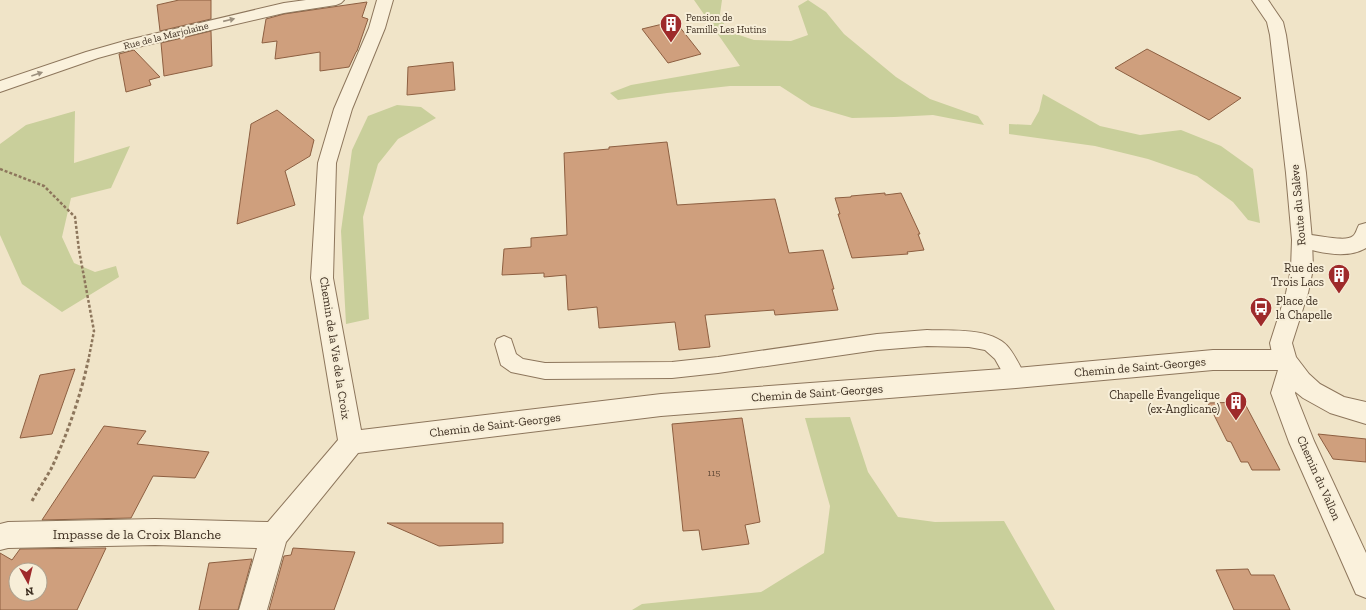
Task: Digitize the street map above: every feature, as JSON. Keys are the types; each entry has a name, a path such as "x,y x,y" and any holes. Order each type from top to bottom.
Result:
{"street":[{"name":"Rue de la Marjolaine","path":"0,87 92,55 134,43 284,8 336,0"},
{"name":"Chemin de la Vie de la Croix","path":"351,443 322,278 327,164 343,109 377,28 385,0"},
{"name":"Route du Salève","path":"1260,0 1275,22 1278,35 1296,173 1302,240 1302,269 1300,282 1281,344 1287,365"},
{"path":"1302,240 1324,245 1354,245 1360,242 1364,237 1366,230"},
{"name":"Chemin de Saint-Georges","path":"351,443 661,405 1016,378 1213,360 1287,365"},
{"path":"1287,365 1308,389 1327,400 1350,410 1366,413"},
{"name":"Chemin du Vallon","path":"1287,365 1283,393 1302,442 1366,584"},
{"path":"253,610 274,535 351,443"},
{"name":"Impasse de la Croix Blanche","path":"0,537 8,535 155,532 274,535"}],"lane":[{"path":"504,344 508,359 518,366 545,371 672,370 718,365 877,342 927,338 969,339 990,343 1002,353 1016,378"}],"path":[{"path":"0,169 44,186 75,217 79,250 94,331 84,380 67,429 51,469 32,501"}],"green space":[{"path":"694,0 722,0 720,14 727,31 754,40 791,41 808,35 798,6 808,0 826,12 844,34 896,77 930,99 978,116 984,125 933,115 852,118 811,106 780,86 730,86 618,100 610,93 631,85 740,66"},
{"path":"1043,94 1100,126 1140,135 1181,130 1221,146 1253,169 1260,223 1248,220 1233,202 1197,176 1148,159 1095,146 1009,134 1009,124 1031,125 1039,111"},
{"path":"397,105 421,107 436,118 398,139 378,164 363,217 369,319 346,324 341,231 352,150 368,116"},
{"path":"75,111 74,163 130,146 111,188 71,198 62,237 74,263 95,272 116,266 119,277 62,312 22,284 0,235 0,144 26,125"},
{"path":"850,417 868,472 898,517 935,522 1004,521 1055,610 632,610 642,604 761,592 824,553 830,506 805,418"}],"building":[{"path":"179,0 211,0 211,19 160,31 157,5"},
{"path":"367,2 362,17 368,19 357,51 349,67 320,71 320,52 275,59 277,41 262,43 266,19 284,14"},
{"name":"Pension de Famille Les Hutins","path":"675,21 701,54 668,63 642,29"},
{"path":"211,31 212,66 164,76 161,43"},
{"path":"1147,49 1241,98 1209,120 1115,68"},
{"path":"134,50 160,77 149,80 151,85 126,92 119,54"},
{"path":"453,62 455,90 407,95 408,67"},
{"path":"277,110 314,140 310,156 285,171 295,205 237,224 251,124"},
{"path":"667,142 677,205 775,199 789,253 823,250 834,289 832,289 838,310 775,315 774,310 705,315 710,347 679,350 675,322 599,328 597,307 568,310 566,275 544,277 544,273 502,275 504,249 531,247 531,238 567,235 564,153"},
{"path":"885,193 885,195 901,193 920,234 918,234 924,250 907,252 908,254 852,258 838,214 840,214 835,198"},
{"path":"75,369 52,434 20,438 40,375"},
{"name":"Chapelle Évangelique (ex-Anglicane)","path":"1244,402 1280,470 1252,470 1248,462 1241,462 1231,442 1227,441 1208,403"},
{"path":"742,418 760,522 745,525 749,544 702,550 699,530 683,531 672,424"},
{"path":"104,426 146,431 137,444 209,452 195,478 153,476 131,518 42,520"},
{"path":"1318,434 1366,439 1366,462 1333,459"},
{"path":"387,523 503,523 503,543 439,546"},
{"path":"106,548 77,610 0,610 0,553 12,560 20,549"},
{"path":"293,548 355,552 334,610 269,610 284,556 291,555"},
{"path":"252,559 238,610 199,610 209,563"},
{"path":"1248,569 1251,575 1274,575 1290,610 1234,610 1216,570"}],"place":[{"name":"Pension de Famille Les Hutins","path":"671,44"},
{"name":"Rue des Trois Lacs","path":"1339,294"},
{"name":"Place de la Chapelle","path":"1261,328"},
{"name":"Chapelle Évangelique (ex-Anglicane)","path":"1236,422"}]}
